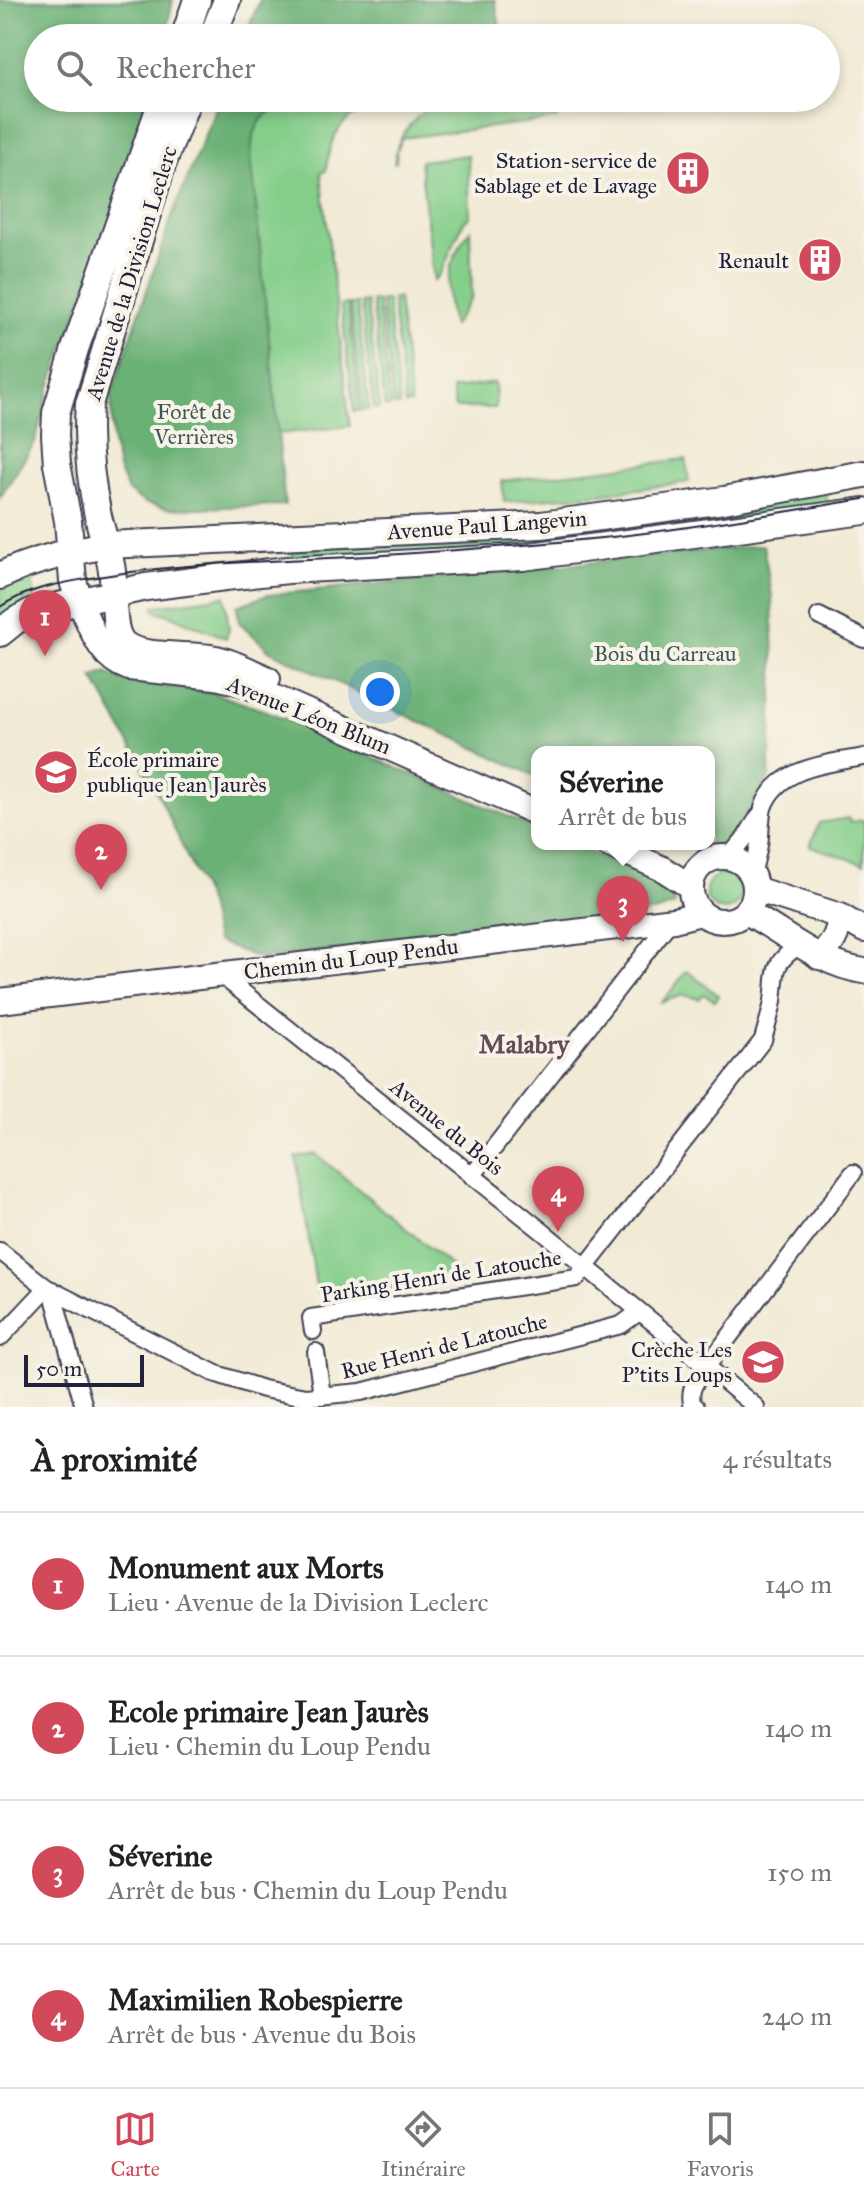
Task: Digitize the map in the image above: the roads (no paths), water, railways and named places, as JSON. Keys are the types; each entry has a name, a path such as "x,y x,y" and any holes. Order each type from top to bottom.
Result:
{"main road":[{"path":"178,24 182,0"},
{"path":"189,24 197,0"},
{"path":"218,24 227,0"},
{"name":"Avenue de la Division Leclerc","path":"70,552 68,521 57,464 56,413 87,314 164,112"},
{"name":"Avenue de la Division Leclerc","path":"114,595 114,574 98,516 87,441 89,404 162,165 168,112"},
{"name":"Avenue Paul Langevin","path":"0,576 70,552 106,545 541,525 724,500 864,474"},
{"name":"Avenue Paul Langevin","path":"0,633 31,612 42,610 85,614 114,595 146,587 288,570 523,557 864,511"},
{"path":"70,552 73,581 85,614"},
{"name":"Avenue Léon Blum","path":"114,595 120,637 130,647 143,651 203,655 234,663 531,795"},
{"name":"Avenue Léon Blum","path":"85,614 97,643 118,664 242,683 531,810"},
{"path":"620,850 663,869 696,876"},
{"path":"655,850 681,861 696,876"},
{"path":"728,858 742,864 754,882 754,897 746,912 729,921 719,921 701,913 692,897 696,876 714,859 728,858"},
{"path":"754,882 840,916 864,930"},
{"path":"746,912 809,951 864,971"},
{"name":"Chemin du Loup Pendu","path":"0,1001 671,920 701,913"},
{"path":"809,951 833,945 840,916"}],"street":[{"path":"819,616 864,639"},
{"path":"728,858 745,838 769,794 792,774 862,753"},
{"path":"754,882 762,811"},
{"path":"472,1176 671,920"},
{"path":"586,1268 763,1040 773,1003 775,970 780,960 809,951"},
{"name":"Avenue du Bois","path":"221,975 542,1231 756,1407"},
{"path":"696,1407 692,1404 692,1388 706,1367 853,1173"},
{"name":"Rue Henri de Latouche","path":"0,1251 50,1289 214,1373 263,1389 312,1400 361,1392 621,1325 639,1312"},
{"name":"Parking Henri de Latouche","path":"313,1331 311,1318 577,1278 586,1268"},
{"path":"0,1338 50,1289 84,1407"},
{"path":"312,1400 316,1352"}],"tram line":[{"path":"0,607 47,587 131,572 612,537 864,499"}],"place":[{"name":"Station-service de Sablage et de Lavage","path":"688,173"},
{"name":"Renault","path":"820,260"},
{"name":"Monument aux Morts","path":"45,656"},
{"name":"École primaire publique Jean Jaurès","path":"56,772"},
{"name":"Ecole primaire Jean Jaurès","path":"101,890"},
{"name":"Séverine","path":"623,942"},
{"name":"Maximilien Robespierre","path":"558,1232"},
{"name":"Crèche Les P'tits Loups","path":"763,1362"}],"district":[{"name":"Malabry","path":"524,1044"}],"park label":[{"name":"Forêt de Verrières","path":"194,424"},
{"name":"Bois du Carreau","path":"665,653"}]}
